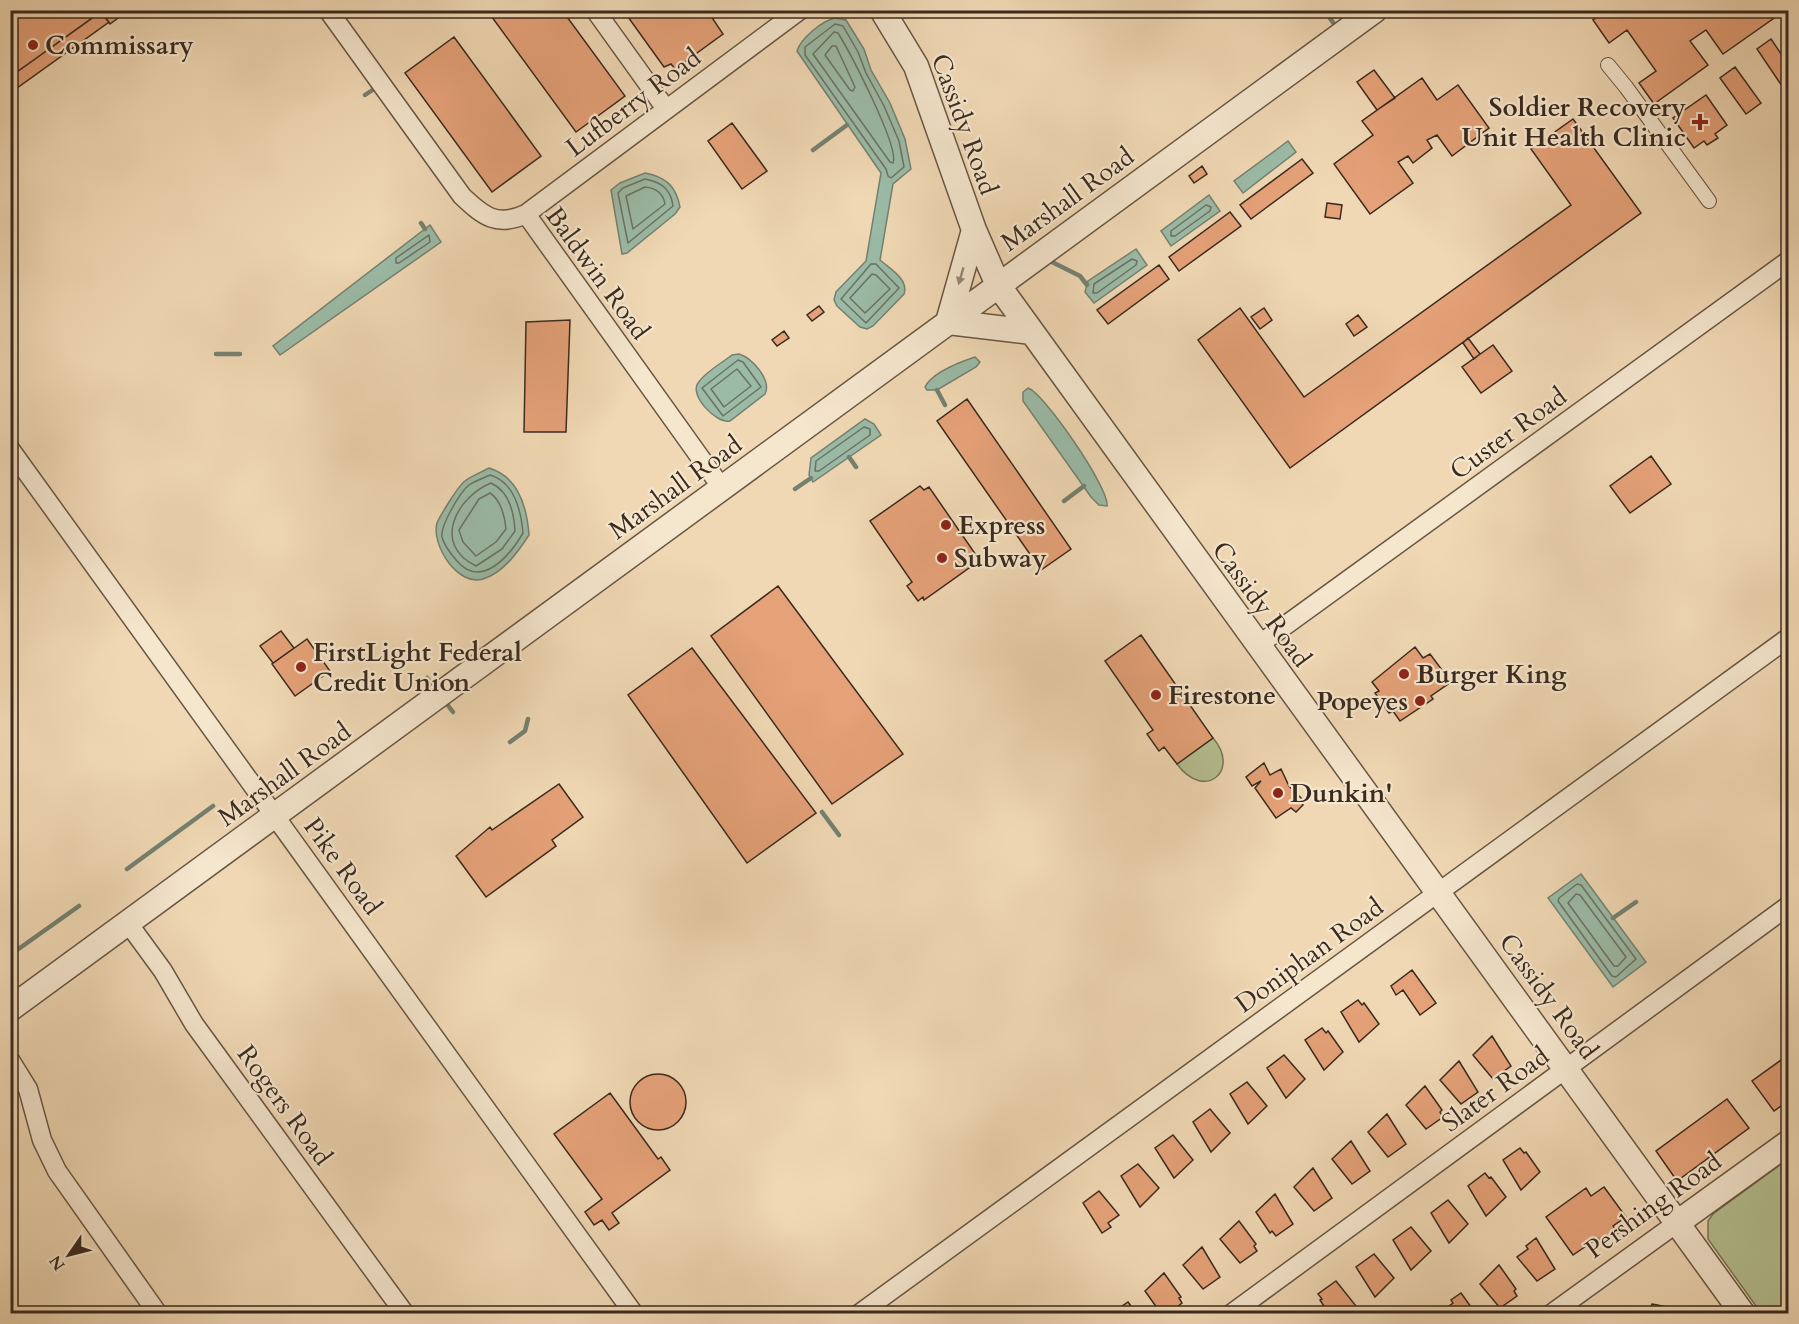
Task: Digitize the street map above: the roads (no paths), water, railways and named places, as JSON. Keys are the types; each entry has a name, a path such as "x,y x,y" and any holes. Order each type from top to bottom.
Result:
{"street":[{"name":"Baldwin Road","path":"328,10 462,196 489,218 502,221 526,214 722,488"},
{"path":"595,10 666,109"},
{"name":"Lufberry Road","path":"526,214 800,10"},
{"name":"Cassidy Road","path":"882,10 916,66 974,230 998,285 1257,646 1439,892 1743,1314"},
{"name":"Marshall Road","path":"10,1009 1375,10"},
{"path":"1608,65 1709,201"},
{"path":"974,230 948,322 1032,332"},
{"name":"Custer Road","path":"1257,646 1788,261"},
{"name":"Pike Road","path":"10,449 634,1314"},
{"name":"Doniphan Road","path":"860,1314 1788,638"},
{"name":"Slater Road","path":"1231,1314 1788,906"},
{"name":"Rogers Road","path":"128,923 163,971 194,1024 405,1314"},
{"path":"10,1060 28,1089 42,1140 57,1171 158,1314"},
{"name":"Pershing Road","path":"1551,1314 1788,1143"}],"water":[{"path":"835,18 846,20 864,49 871,70 890,103 905,139 911,169 893,184 880,260 901,279 905,289 904,294 873,326 867,329 860,327 837,306 834,300 836,292 866,261 881,173 797,51 813,31"},
{"path":"1288,141 1296,152 1243,193 1234,181"},
{"path":"645,173 659,177 669,184 676,193 680,207 675,214 627,253 622,254 611,190 620,183"},
{"path":"1209,195 1220,211 1171,246 1161,231"},
{"path":"430,225 441,242 280,355 273,346"},
{"path":"1136,249 1147,265 1094,303 1085,292 1088,281"},
{"path":"739,354 750,360 760,370 766,382 765,394 730,421 724,421 705,408 696,388 709,371 732,355"},
{"path":"975,357 980,362 976,367 937,390 927,390 925,387 940,373"},
{"path":"1028,388 1048,406 1075,442 1098,481 1107,506 1099,505 1091,497 1023,401 1023,392"},
{"path":"865,419 874,424 881,435 813,482 809,475 811,458"},
{"path":"489,468 508,478 520,494 529,535 515,555 497,572 483,579 474,580 464,577 448,562 438,542 437,523 462,484 470,477"},
{"path":"1581,874 1646,962 1613,987 1548,898"}],"waterway":[{"path":"1324,10 1337,28"},
{"path":"365,95 377,87"},
{"path":"813,150 847,125"},
{"path":"421,223 425,229"},
{"path":"1046,259 1080,276 1087,285"},
{"path":"216,354 240,354"},
{"path":"937,390 945,405"},
{"path":"849,457 856,467"},
{"path":"795,489 811,478"},
{"path":"1064,501 1084,486"},
{"path":"427,678 435,688"},
{"path":"443,699 453,712"},
{"path":"510,742 525,731 528,719"},
{"path":"127,869 213,806"},
{"path":"822,812 839,835"},
{"path":"1613,918 1636,902"},
{"path":"10,955 79,906"}],"place":[{"name":"Commissary","path":"33,45"},
{"name":"Soldier Recovery Unit Health Clinic","path":"1700,122"},
{"name":"Express","path":"946,525"},
{"name":"Subway","path":"942,558"},
{"name":"FirstLight Federal Credit Union","path":"301,667"},
{"name":"Burger King","path":"1404,674"},
{"name":"Firestone","path":"1156,695"},
{"name":"Popeyes","path":"1420,701"},
{"name":"Dunkin'","path":"1278,793"}]}
